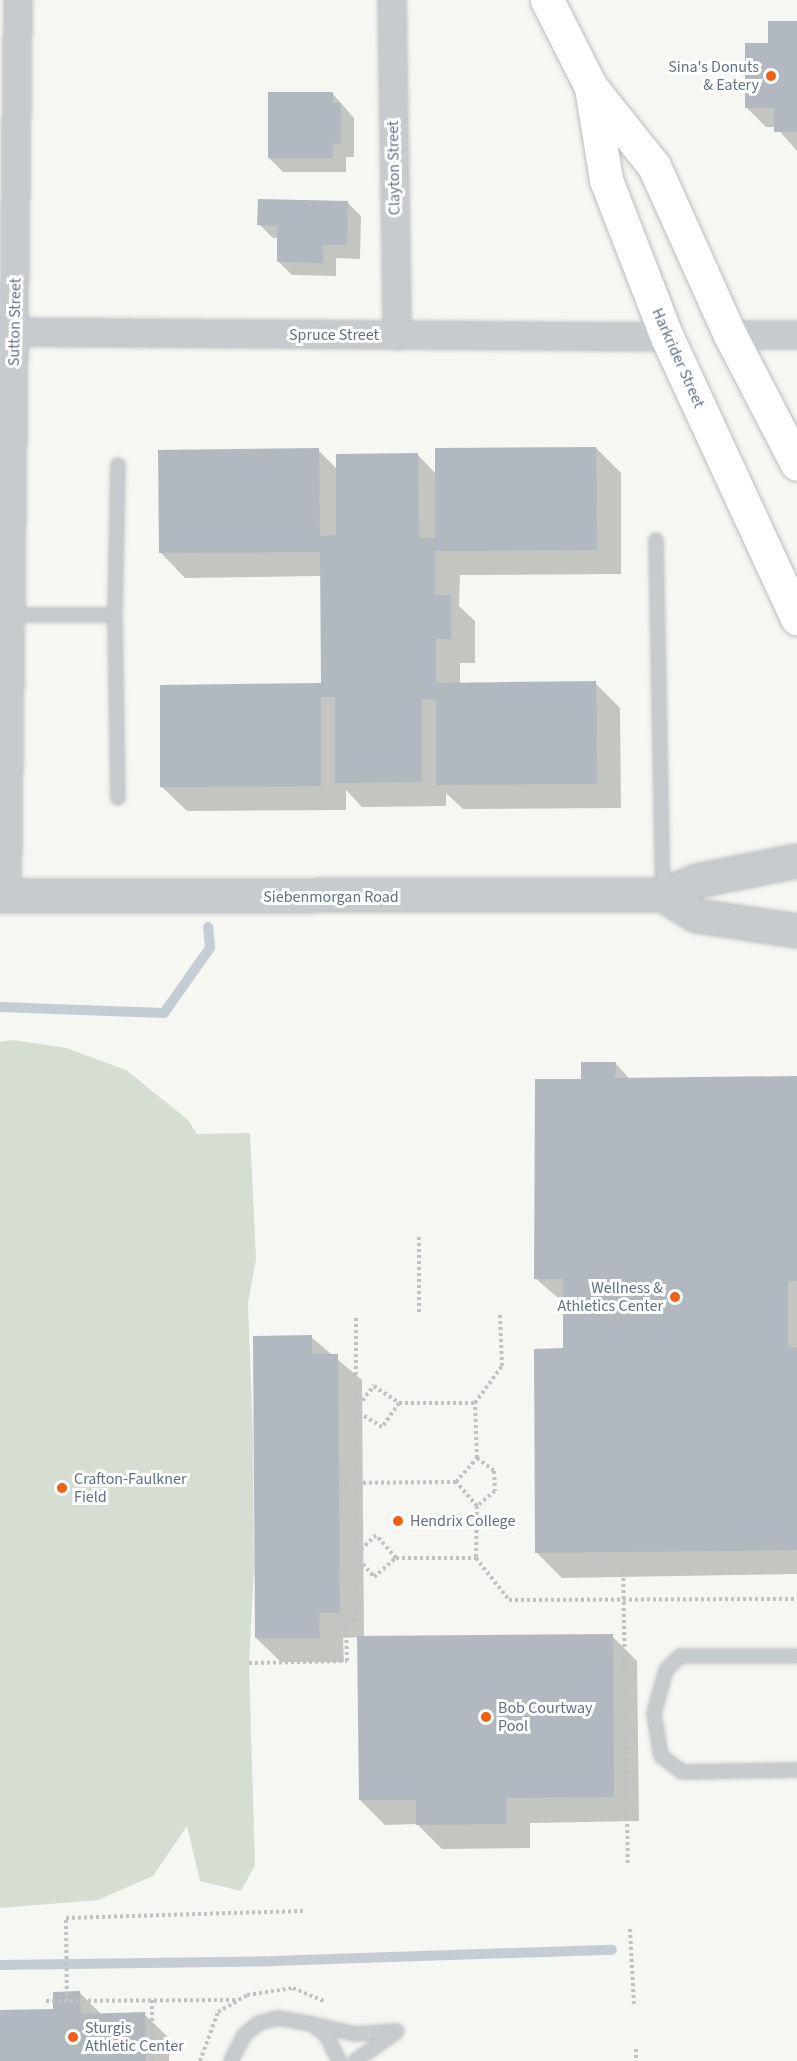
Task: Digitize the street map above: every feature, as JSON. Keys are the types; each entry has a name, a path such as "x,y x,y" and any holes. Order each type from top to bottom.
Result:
{"main road":[{"name":"Harkrider Street","path":"547,0 591,87 654,166 730,335 797,464"},
{"name":"Harkrider Street","path":"591,87 606,180 667,338 797,618"}],"street":[{"name":"Sutton Street","path":"3,896 11,615 8,332 18,0"},
{"name":"Clayton Street","path":"392,0 397,336"},
{"name":"Spruce Street","path":"8,332 667,338"},
{"path":"730,335 797,335"},
{"name":"Siebenmorgan Road","path":"3,896 663,895 697,880 797,861"},
{"path":"663,895 697,916 797,931"}],"lane":[{"path":"118,465 115,615 118,798"},
{"path":"656,540 663,895"},
{"path":"11,615 115,615"},
{"path":"797,1656 680,1656 666,1670 654,1713 661,1756 682,1772 797,1770"},
{"path":"231,2061 244,2035 259,2023 278,2018 354,2034 397,2031 355,2061"},
{"path":"312,2024 326,2035 339,2061"}],"path":[{"path":"419,1238 419,1315"},
{"path":"339,1483 456,1482 477,1458 475,1403 502,1366 500,1313"},
{"path":"249,1663 347,1661 346,1621 355,1621 356,1315"},
{"path":"355,1410 374,1386 399,1403 475,1403"},
{"path":"355,1410 382,1427 399,1403"},
{"path":"477,1458 494,1471 495,1481 495,1491 477,1506"},
{"path":"456,1482 477,1506 476,1558 509,1600 797,1599"},
{"path":"355,1555 376,1535 396,1558"},
{"path":"592,1552 592,1561 622,1560 628,1866"},
{"path":"355,1555 374,1577 396,1558 476,1558"},
{"path":"67,2001 66,1918 304,1911"},
{"path":"630,1929 634,2006"},
{"path":"152,2000 153,2061"},
{"path":"46,2001 239,2000"},
{"path":"636,2049 636,2061"}],"shaded area":[{"path":"13,1040 66,1048 126,1070 188,1120 197,1134 250,1133 256,1259 248,1303 253,1436 254,1569 249,1663 255,1865 241,1891 200,1881 187,1826 153,1876 98,1900 0,1908 0,1042"}],"building":[{"name":"Sina's Donuts & Eatery","path":"768,21 797,21 797,132 774,132 774,108 745,108 745,43 768,43"},
{"path":"268,92 333,92 333,103 341,103 341,143 333,144 333,158 268,158"},
{"path":"258,199 348,201 347,245 323,245 323,263 277,262 277,226 257,225"},
{"path":"596,447 597,550 435,551 435,595 451,595 451,639 436,639 436,683 596,681 597,784 436,785 436,700 422,699 422,782 335,783 335,697 321,697 321,786 160,787 160,685 321,683 320,552 159,553 158,450 319,448 320,536 336,535 336,454 418,453 419,538 435,538 435,448"},
{"name":"Wellness & Athletics Center","path":"581,1062 616,1062 615,1078 797,1076 797,1281 788,1281 788,1347 797,1348 797,1550 535,1553 534,1349 563,1348 563,1279 534,1279 535,1079 581,1079"},
{"path":"312,1335 312,1354 338,1354 340,1613 319,1613 320,1638 255,1638 253,1336"},
{"name":"Bob Courtway Pool","path":"613,1634 614,1797 506,1798 506,1824 416,1825 416,1800 359,1800 357,1636"},
{"name":"Sturgis Athletic Center","path":"80,1991 81,2014 145,2012 146,2061 0,2061 0,2010 53,2009 53,1992"}],"waterway":[{"path":"0,1007 164,1013 210,948 208,927"},
{"path":"0,1965 272,1961 612,1950"}],"place":[{"name":"Sina's Donuts & Eatery","path":"771,76"},
{"name":"Wellness & Athletics Center","path":"675,1297"},
{"name":"Crafton-Faulkner Field","path":"62,1488"},
{"name":"Hendrix College","path":"398,1521"},
{"name":"Bob Courtway Pool","path":"486,1717"},
{"name":"Sturgis Athletic Center","path":"73,2037"}]}
